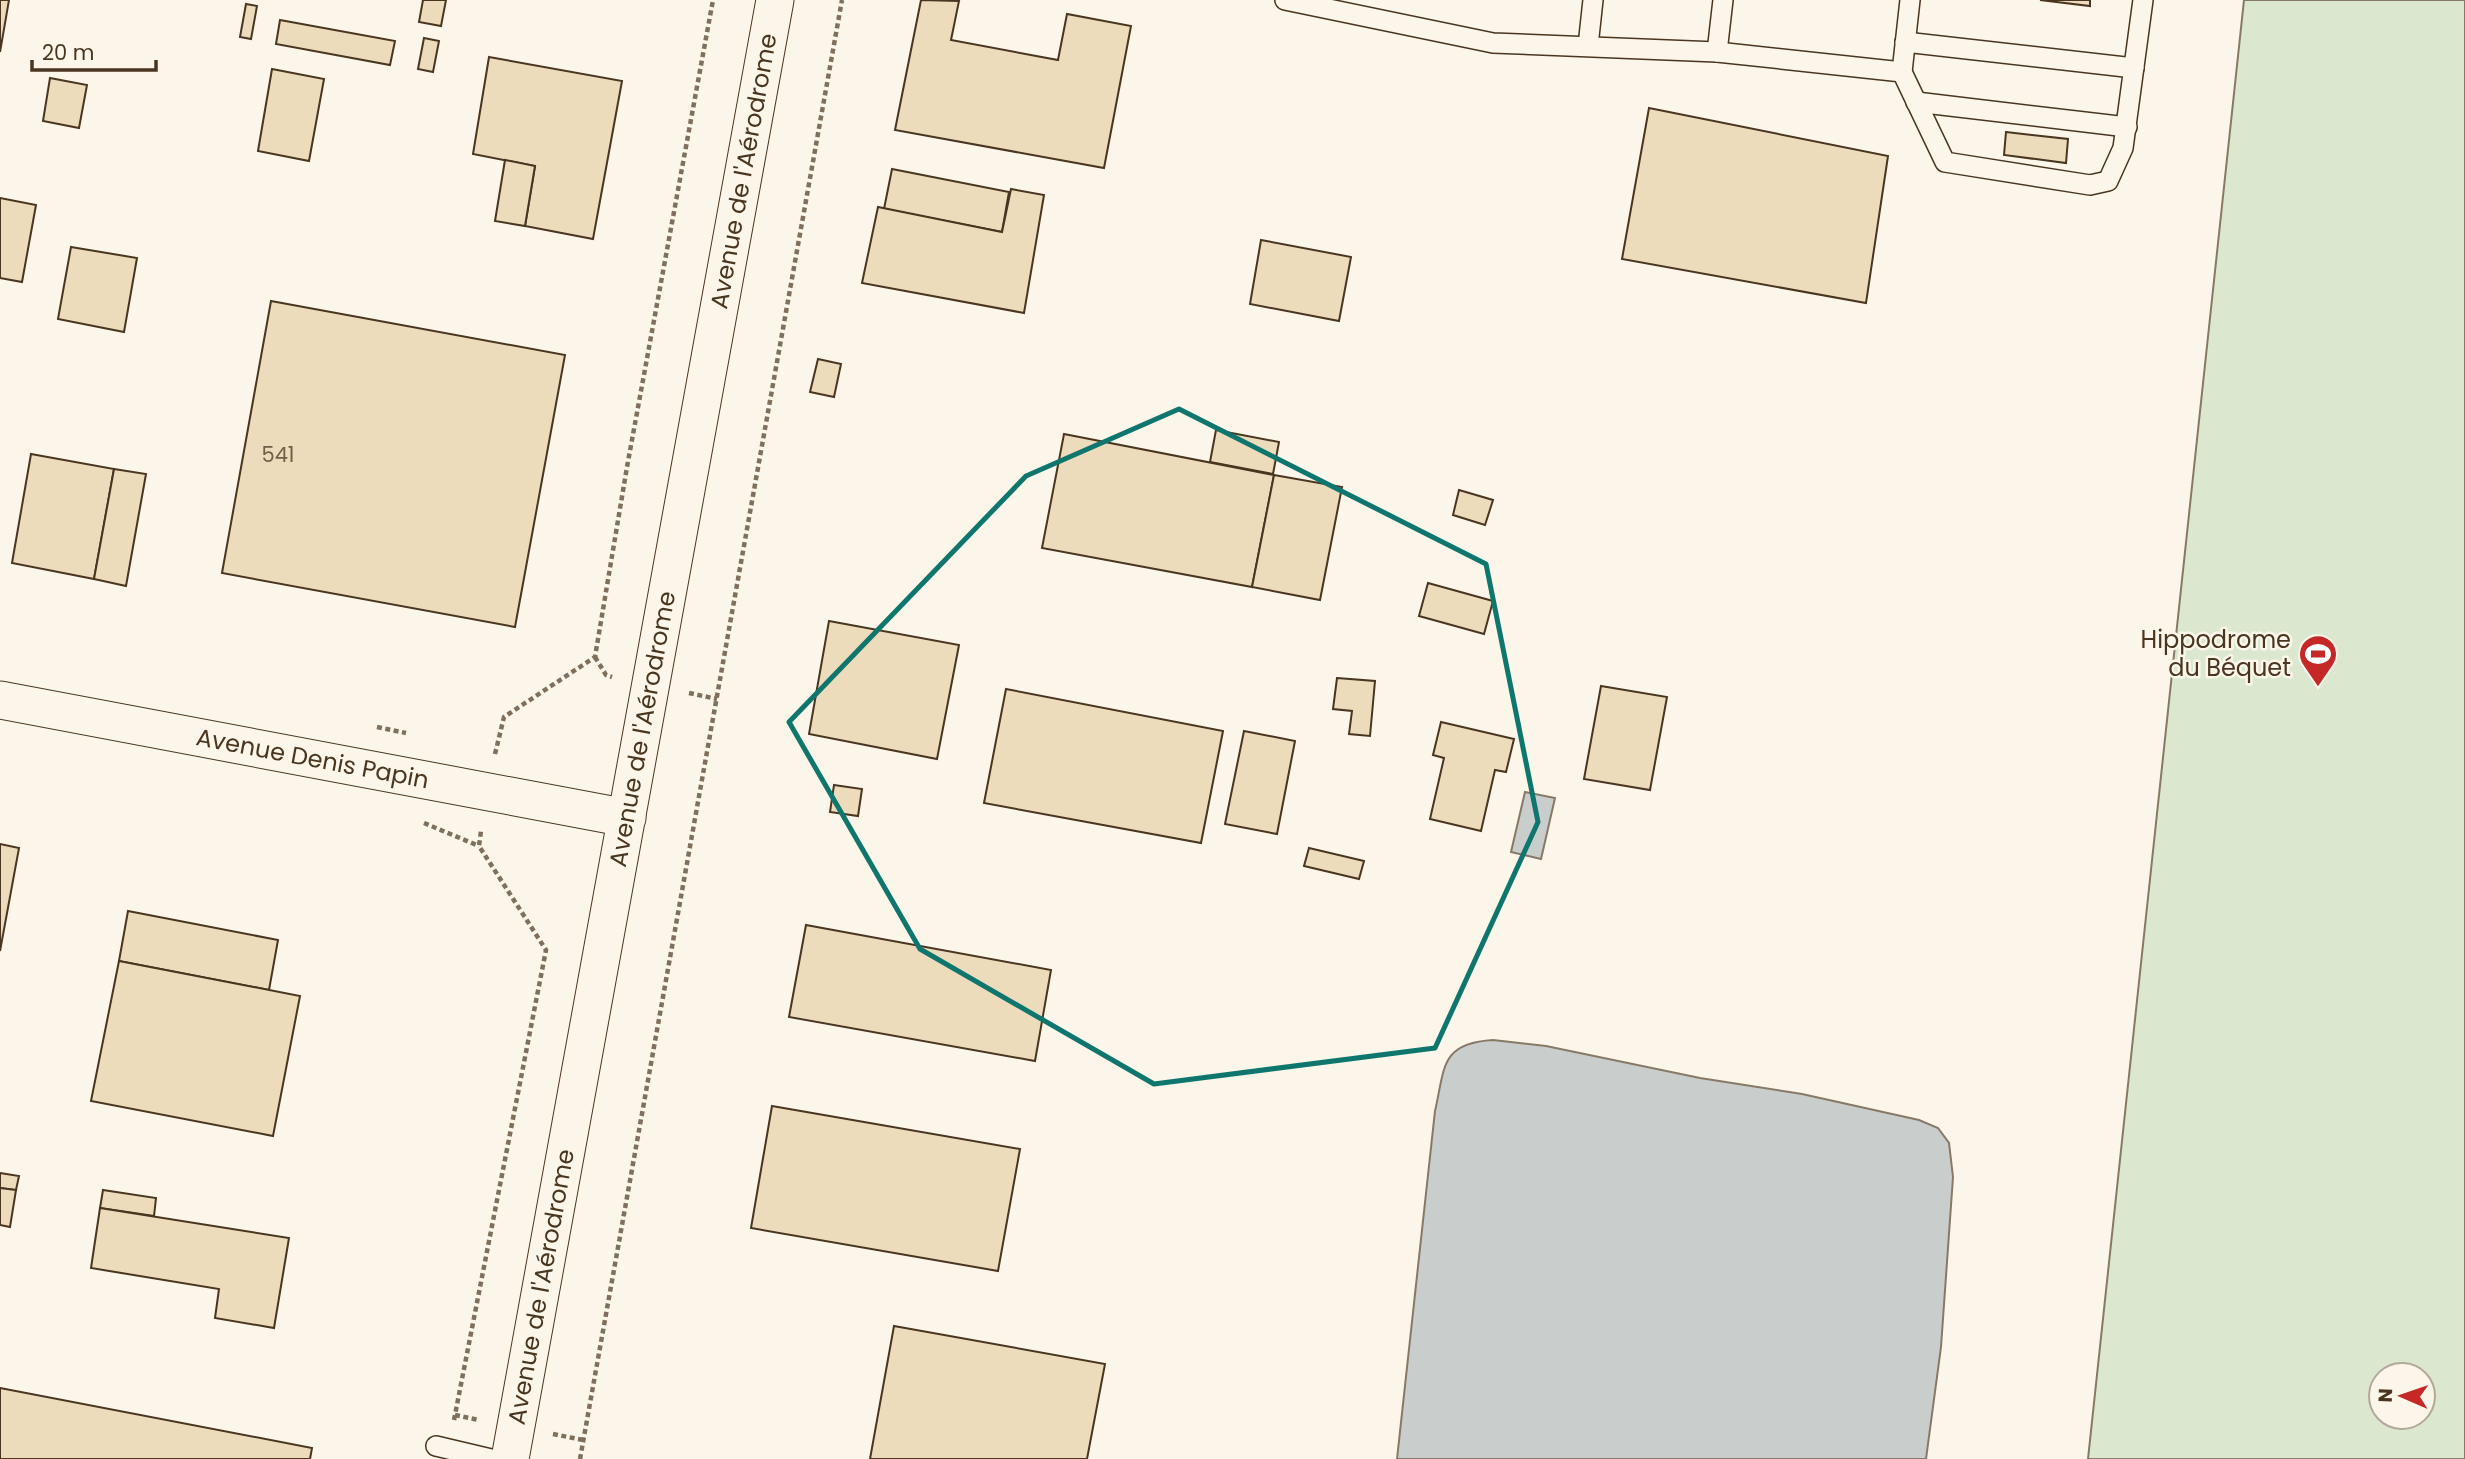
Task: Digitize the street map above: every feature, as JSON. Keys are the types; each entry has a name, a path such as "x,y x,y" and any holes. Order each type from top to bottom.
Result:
{"street":[{"name":"Avenue de l'Aérodrome","path":"510,1459 775,0"},
{"name":"Avenue Denis Papin","path":"0,700 627,818"}],"lane":[{"path":"1285,0 1493,43 1717,52 1902,72"},
{"path":"1588,46 1593,0"},
{"path":"1717,52 1723,0"},
{"path":"1910,0 1902,72 1945,162 2090,185 2108,181 2123,148 2143,0"},
{"path":"1905,41 2134,68"},
{"path":"1916,102 2127,127"},
{"path":"443,1447 491,1459"}],"path":[{"path":"443,1447 546,950 479,846 486,791 504,717 595,657 713,0"},
{"path":"580,1459 842,0"}],"highlighted area":[{"path":"1179,409 1486,564 1538,822 1435,1048 1154,1084 920,949 789,722 1026,476"}],"green space":[{"name":"Hippodrome du Béquet","path":"2244,0 2465,0 2465,1459 2088,1459"}],"shaded area":[{"path":"1525,792 1555,798 1541,859 1511,852"},
{"path":"1493,1040 1546,1046 1700,1078 1802,1094 1919,1120 1938,1128 1949,1143 1953,1177 1941,1347 1926,1459 1397,1459 1435,1111 1441,1082 1454,1052 1476,1042"}],"building":[{"path":"0,0 9,0 0,52"},
{"path":"423,0 446,0 441,26 419,22"},
{"path":"921,0 959,1 951,40 1058,60 1067,14 1131,26 1104,168 895,130"},
{"path":"2040,0 2090,0 2090,6"},
{"path":"246,4 257,6 251,39 240,37"},
{"path":"280,20 395,41 390,65 276,44"},
{"path":"424,38 439,41 433,72 418,69"},
{"path":"489,57 622,81 593,239 525,226 535,166 473,154"},
{"path":"272,69 324,79 309,161 258,151"},
{"path":"50,78 87,85 79,128 43,121"},
{"path":"1649,108 1888,156 1866,303 1622,259"},
{"path":"2006,132 2068,139 2066,163 2004,155"},
{"path":"505,160 535,166 525,226 495,221"},
{"path":"892,169 1009,192 1002,232 884,209"},
{"path":"1011,189 1044,195 1024,313 862,283 878,207 1002,232"},
{"path":"0,198 36,205 22,282 0,278"},
{"path":"1261,240 1351,257 1339,321 1250,304"},
{"path":"71,247 137,258 124,332 58,319"},
{"path":"271,301 565,355 515,627 222,573"},
{"path":"818,359 841,364 834,397 810,392"},
{"path":"1216,430 1279,442 1273,474 1210,462"},
{"path":"1064,434 1274,475 1252,587 1042,548"},
{"path":"31,454 114,469 94,579 12,563"},
{"path":"114,469 146,474 126,586 94,579"},
{"path":"1274,475 1342,487 1320,600 1252,587"},
{"path":"1459,490 1493,500 1485,525 1453,515"},
{"path":"1428,583 1493,601 1484,634 1419,616"},
{"path":"829,621 959,645 937,759 809,734"},
{"path":"1337,678 1375,681 1370,736 1349,734 1352,711 1333,709"},
{"path":"1601,686 1667,697 1650,790 1584,779"},
{"path":"1006,689 1223,731 1201,843 984,803"},
{"path":"1441,722 1514,739 1506,772 1495,770 1481,831 1430,819 1444,758 1433,755"},
{"path":"1244,731 1295,741 1277,834 1225,824"},
{"path":"834,785 862,789 858,816 830,812"},
{"path":"0,844 19,848 0,951"},
{"path":"1309,848 1364,861 1359,879 1304,866"},
{"path":"128,911 278,940 269,990 119,961"},
{"path":"806,925 1051,970 1035,1061 789,1017"},
{"path":"119,961 300,996 273,1136 91,1101"},
{"path":"772,1106 1020,1149 998,1271 751,1228"},
{"path":"0,1173 19,1176 16,1190 0,1188"},
{"path":"0,1188 16,1190 10,1227 0,1225"},
{"path":"103,1190 156,1198 154,1216 100,1208"},
{"path":"100,1208 289,1238 274,1328 215,1318 219,1289 91,1268"},
{"path":"894,1326 1105,1364 1087,1459 870,1459"},
{"path":"0,1388 312,1448 310,1459 0,1459"}],"place":[{"name":"Hippodrome du Béquet","path":"2318,688"}]}
